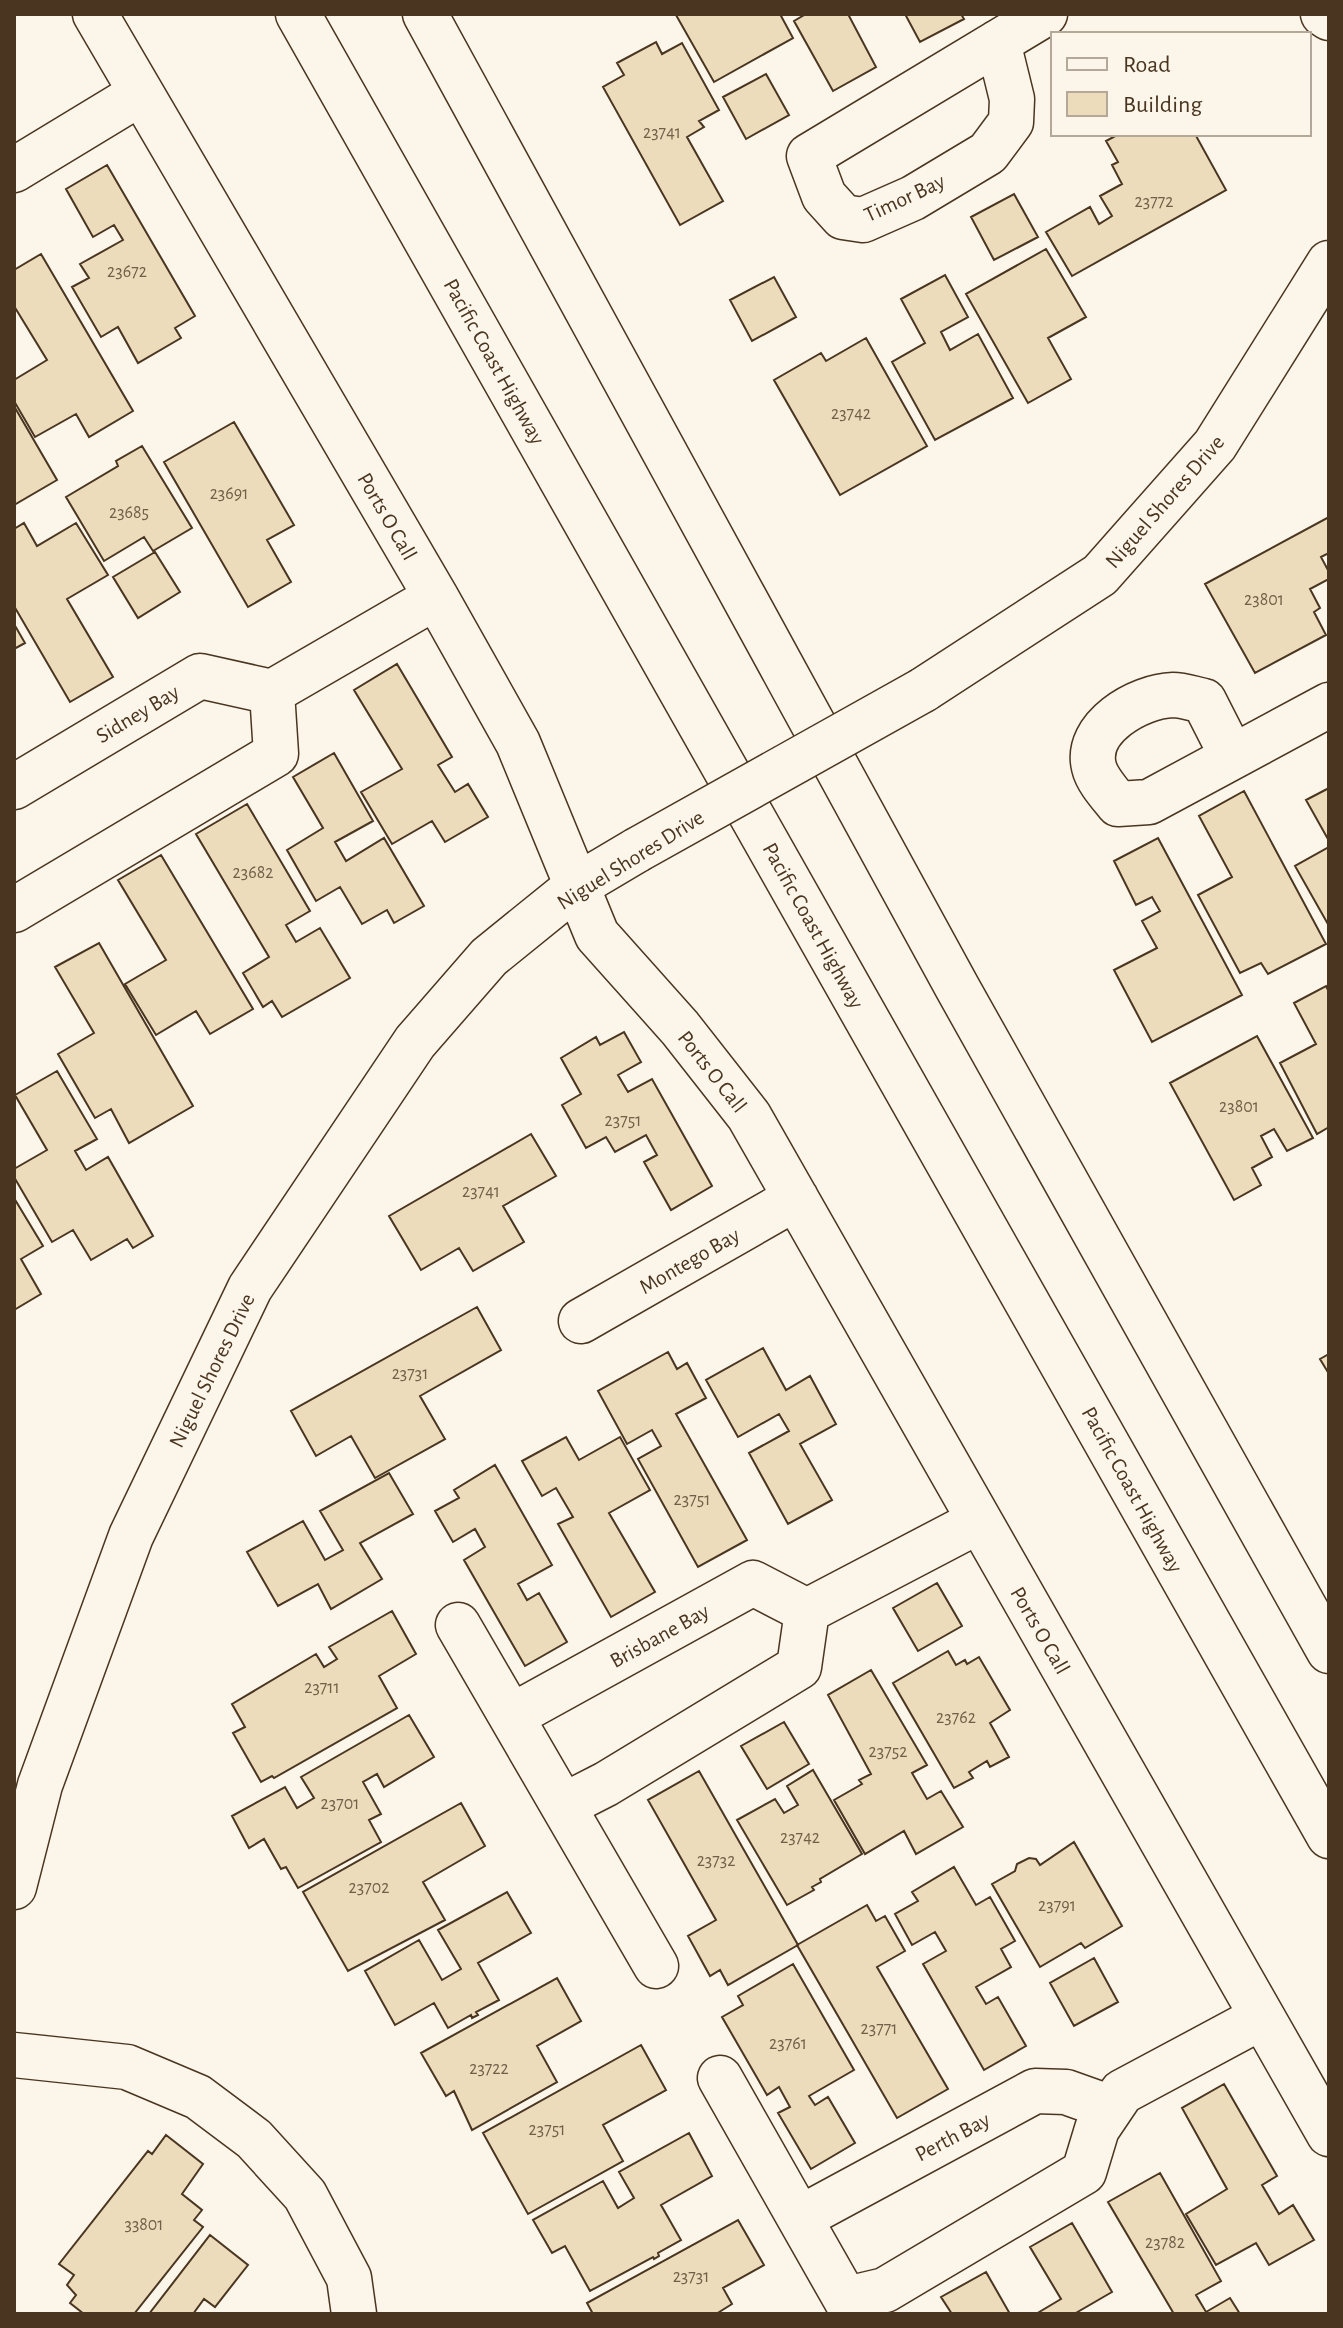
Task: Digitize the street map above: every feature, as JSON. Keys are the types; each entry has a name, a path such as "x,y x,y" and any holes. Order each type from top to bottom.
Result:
{"main road":[{"name":"Ports O Call","path":"95,14 518,743 597,935 680,1028 749,1116 1329,2134"},
{"name":"Pacific Coast Highway","path":"298,14 1329,1836"},
{"path":"425,14 957,987 1329,1651"},
{"name":"Timor Bay","path":"998,42 1012,99 1011,122 988,153 913,198 863,220 843,217 824,196 809,156 998,42 1045,14"},
{"path":"1323,14 1329,18"},
{"path":"14,170 141,93"},
{"name":"Niguel Shores Drive","path":"14,1887 27,1779 131,1536 250,1288 415,1042 489,957 578,885 923,690 1100,575 1215,445 1329,263"},
{"path":"14,910 276,754 272,692 436,597"},
{"name":"Sidney Bay","path":"14,787 200,676 272,692"},
{"path":"1232,756 1329,705"},
{"name":"Montego Bay","path":"581,1321 796,1198"},
{"path":"563,1806 606,1784 799,1667 807,1611 979,1521"},
{"name":"Brisbane Bay","path":"512,1716 753,1583 807,1611"},
{"path":"458,1625 656,1966"},
{"path":"720,2078 850,2307 885,2290 1084,2172 1097,2129 1122,2092 1262,2017"},
{"path":"14,2055 127,2067 198,2097 254,2139 305,2195 349,2278 354,2314"},
{"name":"Perth Bay","path":"800,2218 1035,2091 1066,2092 1111,2108"}],"building":[{"path":"780,14 793,38 714,82 676,15"},
{"path":"806,14 848,14 876,67 833,91 794,21"},
{"path":"905,14 961,14 964,19 920,42"},
{"path":"656,42 662,54 682,43 719,110 699,121 704,127 687,137 723,201 680,225 603,87 624,75 617,63"},
{"path":"766,74 789,115 746,139 723,97"},
{"path":"1115,136 1196,136 1226,190 1072,276 1046,232 1090,207 1099,224 1112,216 1100,196 1122,184 1112,165 1118,162 1106,141"},
{"path":"107,165 195,316 175,328 181,338 138,363 118,327 101,337 72,287 89,278 80,264 123,240 114,225 93,237 66,189"},
{"path":"1014,194 1038,237 994,260 971,217"},
{"path":"1046,249 1086,317 1048,338 1071,379 1028,403 966,294"},
{"path":"41,254 133,411 89,437 76,414 35,437 14,401 14,380 47,360 14,306 14,270"},
{"path":"945,275 968,317 941,332 950,350 978,334 1013,398 935,440 892,362 925,343 901,299"},
{"path":"774,277 796,317 752,341 730,300"},
{"path":"866,338 927,446 840,495 774,380 821,353 826,361"},
{"path":"14,406 57,480 14,505"},
{"path":"234,422 294,525 267,540 291,582 248,607 164,462"},
{"path":"142,446 192,528 153,551 144,537 104,561 66,497 118,466 116,461"},
{"path":"1329,517 1329,553 1321,557 1329,579 1310,589 1320,608 1314,612 1326,635 1255,673 1205,584"},
{"path":"24,523 37,546 76,523 108,575 67,599 113,677 70,702 14,606 14,529"},
{"path":"155,552 180,592 138,618 113,577"},
{"path":"14,624 25,643 14,649"},
{"path":"397,664 452,757 438,765 455,792 468,784 488,817 445,842 432,821 392,844 361,792 402,769 354,690"},
{"path":"334,753 373,821 335,842 346,861 384,838 424,906 394,923 387,910 362,924 340,887 316,901 287,850 323,828 293,777"},
{"path":"1329,788 1329,841 1306,800"},
{"path":"1244,791 1326,944 1268,974 1261,963 1240,973 1198,895 1232,877 1199,816"},
{"path":"247,804 310,911 286,925 296,942 320,928 350,978 282,1017 272,1001 263,1007 243,973 269,957 196,834"},
{"path":"1158,838 1242,995 1152,1042 1114,970 1157,948 1142,921 1160,911 1152,897 1136,905 1114,861"},
{"path":"1329,847 1329,926 1295,866"},
{"path":"161,855 253,1009 210,1034 196,1011 156,1035 125,984 166,960 118,880"},
{"path":"99,943 193,1106 129,1143 111,1109 95,1118 58,1054 94,1033 55,967"},
{"path":"1326,986 1329,992 1329,1127 1317,1134 1280,1063 1316,1044 1294,1003"},
{"path":"624,1032 641,1062 618,1075 628,1092 652,1079 712,1186 671,1210 644,1162 657,1155 646,1135 615,1152 606,1137 586,1148 562,1105 581,1094 561,1058 596,1037 600,1045"},
{"path":"1257,1036 1313,1138 1287,1151 1274,1129 1261,1136 1272,1157 1252,1168 1261,1185 1234,1200 1170,1083"},
{"path":"57,1071 97,1139 75,1151 86,1170 108,1157 153,1236 133,1248 127,1239 91,1260 73,1230 52,1242 14,1177 14,1169 47,1150 15,1095"},
{"path":"531,1134 556,1176 503,1206 524,1242 473,1271 459,1248 421,1270 389,1216"},
{"path":"14,1198 43,1246 21,1259 41,1294 14,1310"},
{"path":"477,1307 501,1350 420,1396 445,1439 375,1478 351,1436 316,1456 291,1411"},
{"path":"763,1348 786,1390 810,1376 836,1424 800,1444 832,1500 788,1524 749,1453 789,1431 779,1414 738,1437 706,1380"},
{"path":"668,1352 677,1369 687,1363 706,1398 676,1414 747,1540 698,1567 638,1459 661,1446 652,1430 627,1444 598,1391"},
{"path":"1329,1354 1329,1374 1320,1359"},
{"path":"566,1437 579,1460 620,1437 650,1490 609,1513 655,1592 611,1617 558,1524 573,1517 556,1488 542,1496 522,1461"},
{"path":"495,1465 552,1565 518,1584 527,1600 539,1593 567,1642 525,1666 464,1560 485,1547 475,1529 453,1542 435,1511 459,1498 454,1490"},
{"path":"389,1473 413,1514 360,1543 382,1579 331,1609 318,1584 278,1606 247,1552 303,1521 325,1560 343,1550 320,1511"},
{"path":"937,1583 962,1626 918,1651 893,1608"},
{"path":"392,1611 416,1654 379,1676 397,1708 274,1778 272,1776 261,1782 233,1733 245,1727 232,1704 316,1654 324,1667 337,1659 329,1647"},
{"path":"948,1651 956,1665 965,1660 967,1664 979,1657 1010,1710 990,1723 1009,1757 990,1767 987,1761 969,1772 973,1778 954,1788 893,1683"},
{"path":"871,1670 927,1765 912,1773 927,1799 941,1791 963,1827 916,1854 904,1831 865,1854 834,1800 862,1784 859,1780 871,1774 828,1695"},
{"path":"409,1715 434,1757 384,1787 377,1774 363,1782 381,1814 369,1820 381,1842 298,1888 286,1867 281,1869 264,1839 249,1848 232,1816 285,1787 297,1808 314,1798 301,1777"},
{"path":"784,1722 809,1764 767,1789 741,1746"},
{"path":"813,1770 862,1854 820,1879 821,1882 812,1887 814,1890 787,1905 737,1820 775,1799 784,1813 798,1805 787,1786"},
{"path":"699,1771 798,1945 728,1985 720,1970 710,1976 688,1936 716,1920 648,1800"},
{"path":"461,1803 485,1846 423,1882 445,1920 348,1971 303,1892"},
{"path":"1074,1842 1122,1926 1085,1948 1081,1943 1040,1967 992,1884 1015,1871 1017,1864 1029,1858 1036,1859 1040,1865"},
{"path":"954,1867 976,1905 990,1897 1015,1941 1001,1949 1011,1967 976,1987 986,2004 998,1997 1026,2046 984,2070 923,1964 946,1951 935,1932 912,1945 895,1914 918,1901 912,1892"},
{"path":"507,1892 531,1933 478,1963 499,2000 476,2012 478,2015 472,2018 471,2015 448,2028 434,2003 395,2025 365,1971 419,1940 442,1980 461,1969 438,1930"},
{"path":"867,1905 876,1921 885,1916 905,1951 877,1967 948,2089 897,2118 797,1945"},
{"path":"1094,1958 1118,2002 1074,2026 1050,1983"},
{"path":"793,1964 854,2070 809,2096 815,2105 828,2097 855,2143 811,2169 778,2113 790,2107 779,2087 767,2095 722,2017 743,2005 738,1996"},
{"path":"557,1978 581,2021 537,2046 557,2082 472,2130 454,2091 446,2096 421,2053"},
{"path":"641,2045 666,2090 603,2125 623,2161 528,2214 483,2133"},
{"path":"1224,2084 1277,2176 1262,2185 1279,2214 1293,2205 1314,2240 1269,2265 1256,2243 1216,2265 1186,2214 1227,2189 1182,2108"},
{"path":"689,2133 712,2176 661,2205 681,2240 658,2253 659,2256 654,2259 590,2291 565,2246 552,2253 533,2220 603,2181 618,2208 634,2198 619,2172"},
{"path":"166,2135 203,2164 182,2194 202,2210 194,2220 203,2227 134,2314 84,2314 70,2303 76,2295 67,2285 74,2275 59,2264 148,2151 152,2154"},
{"path":"1160,2173 1221,2281 1196,2295 1206,2312 1230,2298 1240,2314 1174,2314 1108,2202"},
{"path":"738,2220 764,2265 723,2288 732,2304 716,2314 593,2314 587,2303"},
{"path":"1072,2223 1112,2292 1074,2314 1036,2314 1061,2299 1030,2247"},
{"path":"210,2235 248,2265 215,2307 204,2299 193,2314 149,2314"},
{"path":"986,2272 1010,2314 952,2314 941,2297"}]}
